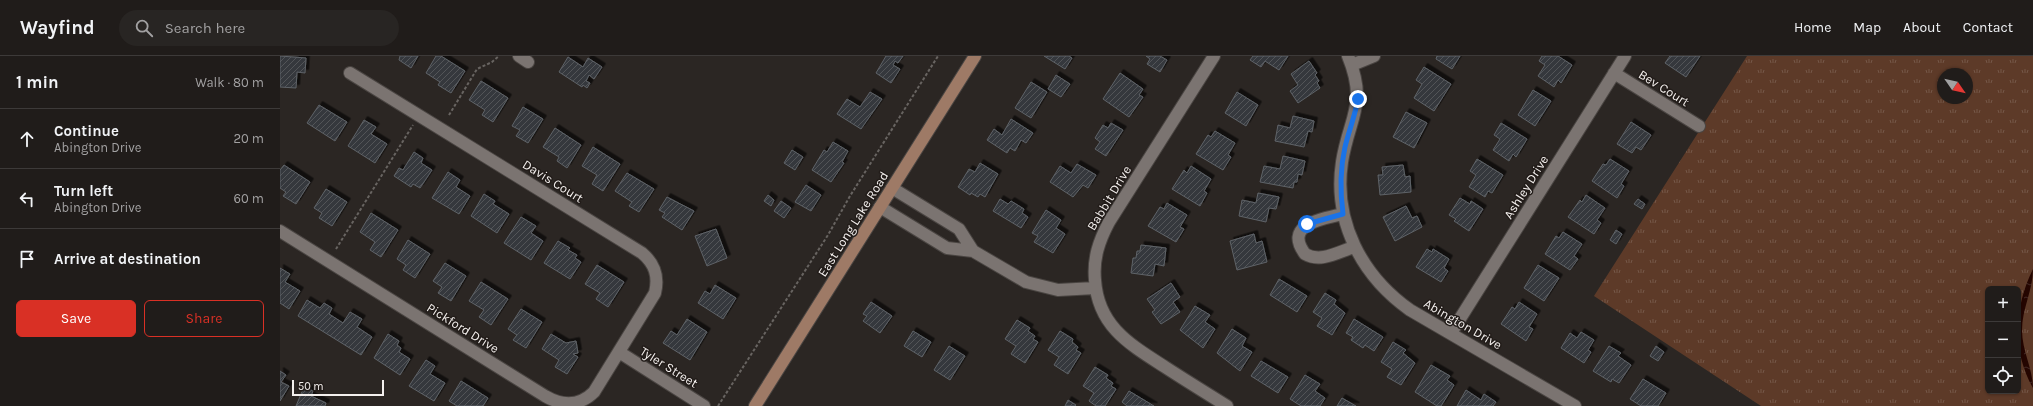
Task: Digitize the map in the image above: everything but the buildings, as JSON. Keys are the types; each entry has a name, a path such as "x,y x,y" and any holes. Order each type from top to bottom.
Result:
{"main road":[{"name":"East Long Lake Road","path":"755,406 975,56"}],"street":[{"name":"Babbit Drive","path":"1214,56 1103,234 1095,259 1095,288 1101,309 1120,336 1142,352 1227,406"},
{"path":"1350,60 1374,56"},
{"name":"Ashley Drive","path":"1451,333 1625,56"},
{"name":"Abington Drive","path":"1350,60 1356,79 1358,99 1356,114 1342,161 1340,175 1343,214 1354,246 1373,277 1385,291 1410,310 1575,406"},
{"name":"Davis Court","path":"350,73 648,257 656,269 657,276 655,293 618,352"},
{"name":"Bev Court","path":"1614,73 1699,126"},
{"path":"892,188 959,229 973,251 1016,278 1042,288 1058,290 1095,288"},
{"path":"880,207 947,248 973,251"},
{"path":"1343,214 1307,224 1300,233 1300,245 1306,254 1316,258 1333,254 1354,246"},
{"name":"Pickford Drive","path":"280,231 553,401 573,404 587,398 594,392 618,352"},
{"name":"Tyler Street","path":"618,352 704,406"}],"path":[{"path":"449,115 477,69 492,62 499,56"},
{"path":"718,406 828,235 850,196 938,56"},
{"path":"336,249 416,121"}],"green space":[{"path":"1747,56 2033,56 2033,406 1761,406 1594,296"}],"water":[{"path":"2033,269 2033,277 2022,322 2022,338 2033,381 2033,388 2021,359 2021,303"}],"route":[{"path":"1307,224 1312,221 1343,214 1340,175 1346,145 1356,114 1358,99"}]}
